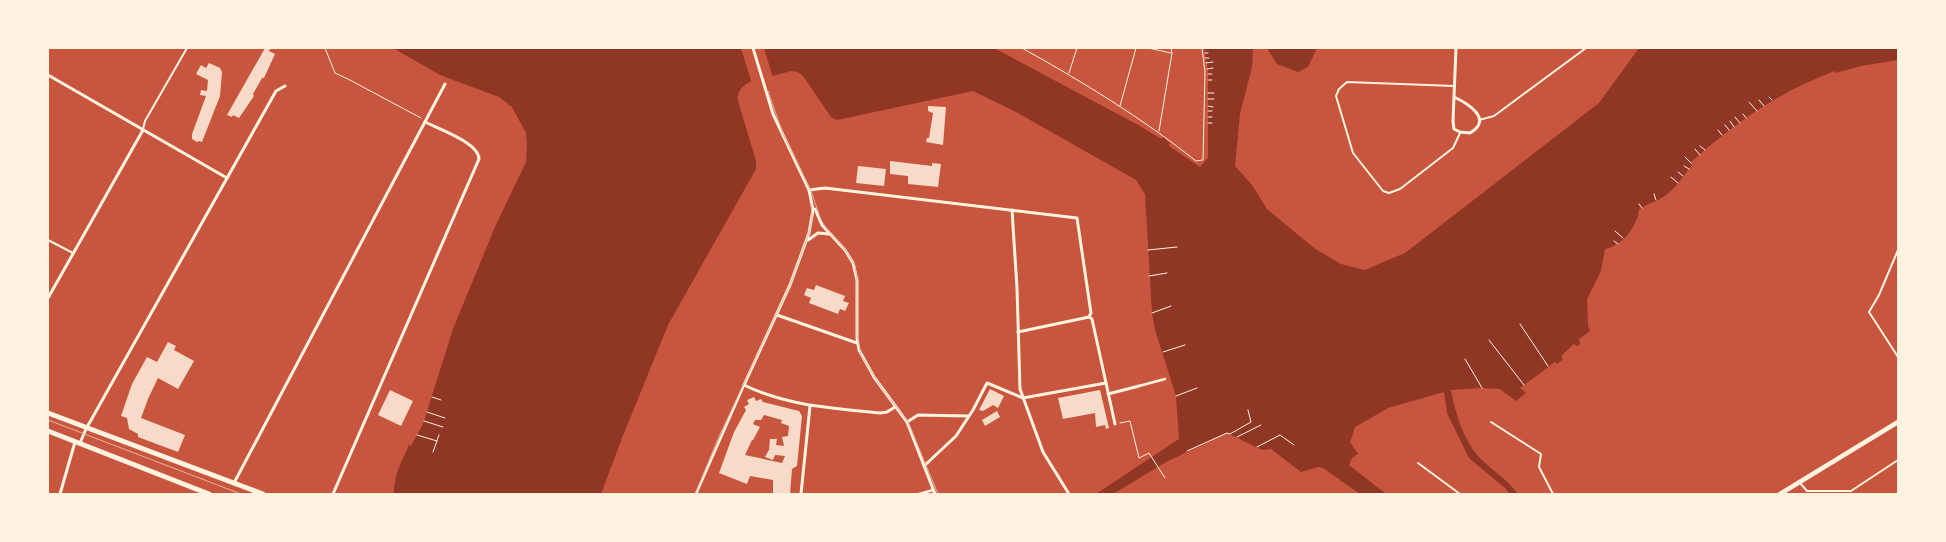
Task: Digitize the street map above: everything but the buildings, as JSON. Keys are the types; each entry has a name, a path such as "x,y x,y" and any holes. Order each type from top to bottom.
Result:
{"main road":[{"path":"48,413 86,429 263,494"},
{"path":"48,431 209,494"}],"street":[{"path":"753,48 777,126 809,190 819,220 848,254 856,270 858,287 857,343 864,360 907,422 935,494"},
{"path":"1454,97 1472,107 1478,114 1479,120 1474,130 1470,133 1454,129 1453,121 1456,48"},
{"path":"48,75 227,178"},
{"path":"234,483 445,84"},
{"path":"60,494 77,443 276,91 285,86"},
{"path":"333,494 479,159 479,154 472,146 426,122"},
{"path":"48,298 142,130"},
{"path":"809,190 822,187 1077,218 1091,313 1089,316"},
{"path":"696,493 744,385 778,315 806,242 812,220 813,201"},
{"path":"1012,210 1020,382 1023,398 1044,452 1069,494"},
{"path":"806,242 810,237 818,233 831,235"},
{"path":"778,315 857,343"},
{"path":"1018,332 1089,316"},
{"path":"1089,316 1092,319 1114,424"},
{"path":"1108,394 1165,379"},
{"path":"924,466 953,439 969,416 987,383 1023,398 1106,383"},
{"path":"744,385 767,396 810,406 880,413 895,407"},
{"path":"801,494 810,406"},
{"path":"907,422 918,415 969,416"},
{"path":"1780,494 1898,422"},
{"path":"919,494 933,490"}],"lane":[{"path":"142,130 145,121 187,48"},
{"path":"1479,120 1494,116 1586,48"},
{"path":"1454,86 1348,82 1339,89 1336,96 1353,153 1383,191 1389,193 1400,189 1453,148 1460,132"},
{"path":"48,240 72,254"},
{"path":"1898,250 1879,295 1869,312 1898,357"},
{"path":"1491,422 1540,454 1539,467 1553,494"},
{"path":"1800,483 1807,491 1850,491 1898,460"},
{"path":"1418,463 1460,494"}],"path":[{"path":"325,48 335,73 420,116 426,122"},
{"path":"1022,48 1069,74 1159,131 1196,161 1203,160 1205,72 1202,48"},
{"path":"1069,74 1077,48"},
{"path":"1120,107 1136,48"},
{"path":"1148,48 1172,53"},
{"path":"1159,131 1172,53 1171,48"},
{"path":"1206,63 1212,62"},
{"path":"1208,69 1213,68"},
{"path":"1208,93 1214,93"},
{"path":"1769,97 1772,100"},
{"path":"1208,99 1214,99"},
{"path":"1759,100 1764,106"},
{"path":"1750,102 1757,111"},
{"path":"1208,106 1212,107"},
{"path":"1743,114 1746,118"},
{"path":"1735,116 1740,122"},
{"path":"1730,121 1734,127"},
{"path":"1208,123 1212,124"},
{"path":"1725,125 1729,130"},
{"path":"1718,130 1722,135"},
{"path":"1700,146 1705,150"},
{"path":"1695,149 1700,155"},
{"path":"1685,157 1691,163"},
{"path":"1684,166 1689,169"},
{"path":"1678,172 1683,176"},
{"path":"1671,177 1678,182"},
{"path":"1654,194 1656,200"},
{"path":"1639,204 1642,208"},
{"path":"1615,231 1623,238"},
{"path":"1614,241 1618,244"},
{"path":"1148,250 1177,247"},
{"path":"1149,276 1167,273"},
{"path":"1152,313 1171,306"},
{"path":"1520,324 1548,366"},
{"path":"1489,340 1524,385"},
{"path":"1163,352 1186,344"},
{"path":"1465,359 1482,388"},
{"path":"1176,396 1197,388"},
{"path":"432,397 440,400"},
{"path":"1187,451 1227,432 1230,434 1251,422 1248,410"},
{"path":"427,412 445,418"},
{"path":"424,421 443,428"},
{"path":"1114,424 1130,422 1140,458 1149,454 1165,478"},
{"path":"1237,438 1261,425"},
{"path":"417,435 437,441"},
{"path":"433,452 439,435"},
{"path":"1257,447 1280,435 1294,446"}],"shaded area":[{"path":"393,48 994,48 1161,139 1163,137 1170,143 1169,146 1200,167 1208,158 1208,70 1204,48 1253,48 1252,67 1240,114 1235,166 1252,185 1267,209 1314,248 1341,264 1365,270 1405,253 1599,103 1639,48 1898,48 1898,60 1861,66 1836,73 1835,71 1795,88 1740,122 1690,163 1692,165 1671,191 1639,210 1635,223 1628,235 1617,244 1605,249 1601,271 1587,299 1590,331 1579,339 1580,344 1577,346 1574,344 1561,356 1563,359 1557,364 1555,362 1520,388 1526,393 1516,401 1500,389 1451,390 1460,425 1468,442 1478,456 1518,494 1510,494 1469,458 1447,413 1444,392 1388,408 1355,427 1350,442 1358,454 1352,458 1349,465 1386,494 1360,494 1323,468 1318,467 1301,472 1271,449 1262,450 1227,433 1166,462 1113,494 1096,494 1179,439 1176,396 1155,330 1152,313 1145,194 1136,180 1016,112 973,91 837,120 831,117 803,76 798,72 791,71 750,82 742,87 739,92 738,101 756,161 756,169 668,325 601,494 394,494 398,469 409,445 411,446 423,424 453,329 495,227 526,162 527,146 526,133 512,107 499,97 440,75"},
{"path":"1267,48 1317,48 1308,67 1298,72 1277,64"}],"pier":[{"path":"741,48 764,48 773,78 752,84"}],"tram line":[{"path":"768,91 783,134 811,191 821,220 828,231 844,248 855,266 857,280 857,335 861,355 881,387 908,422 938,494"},
{"path":"695,494 718,439 790,285 809,233 812,219 811,204"},
{"path":"48,420 241,494"}]}
